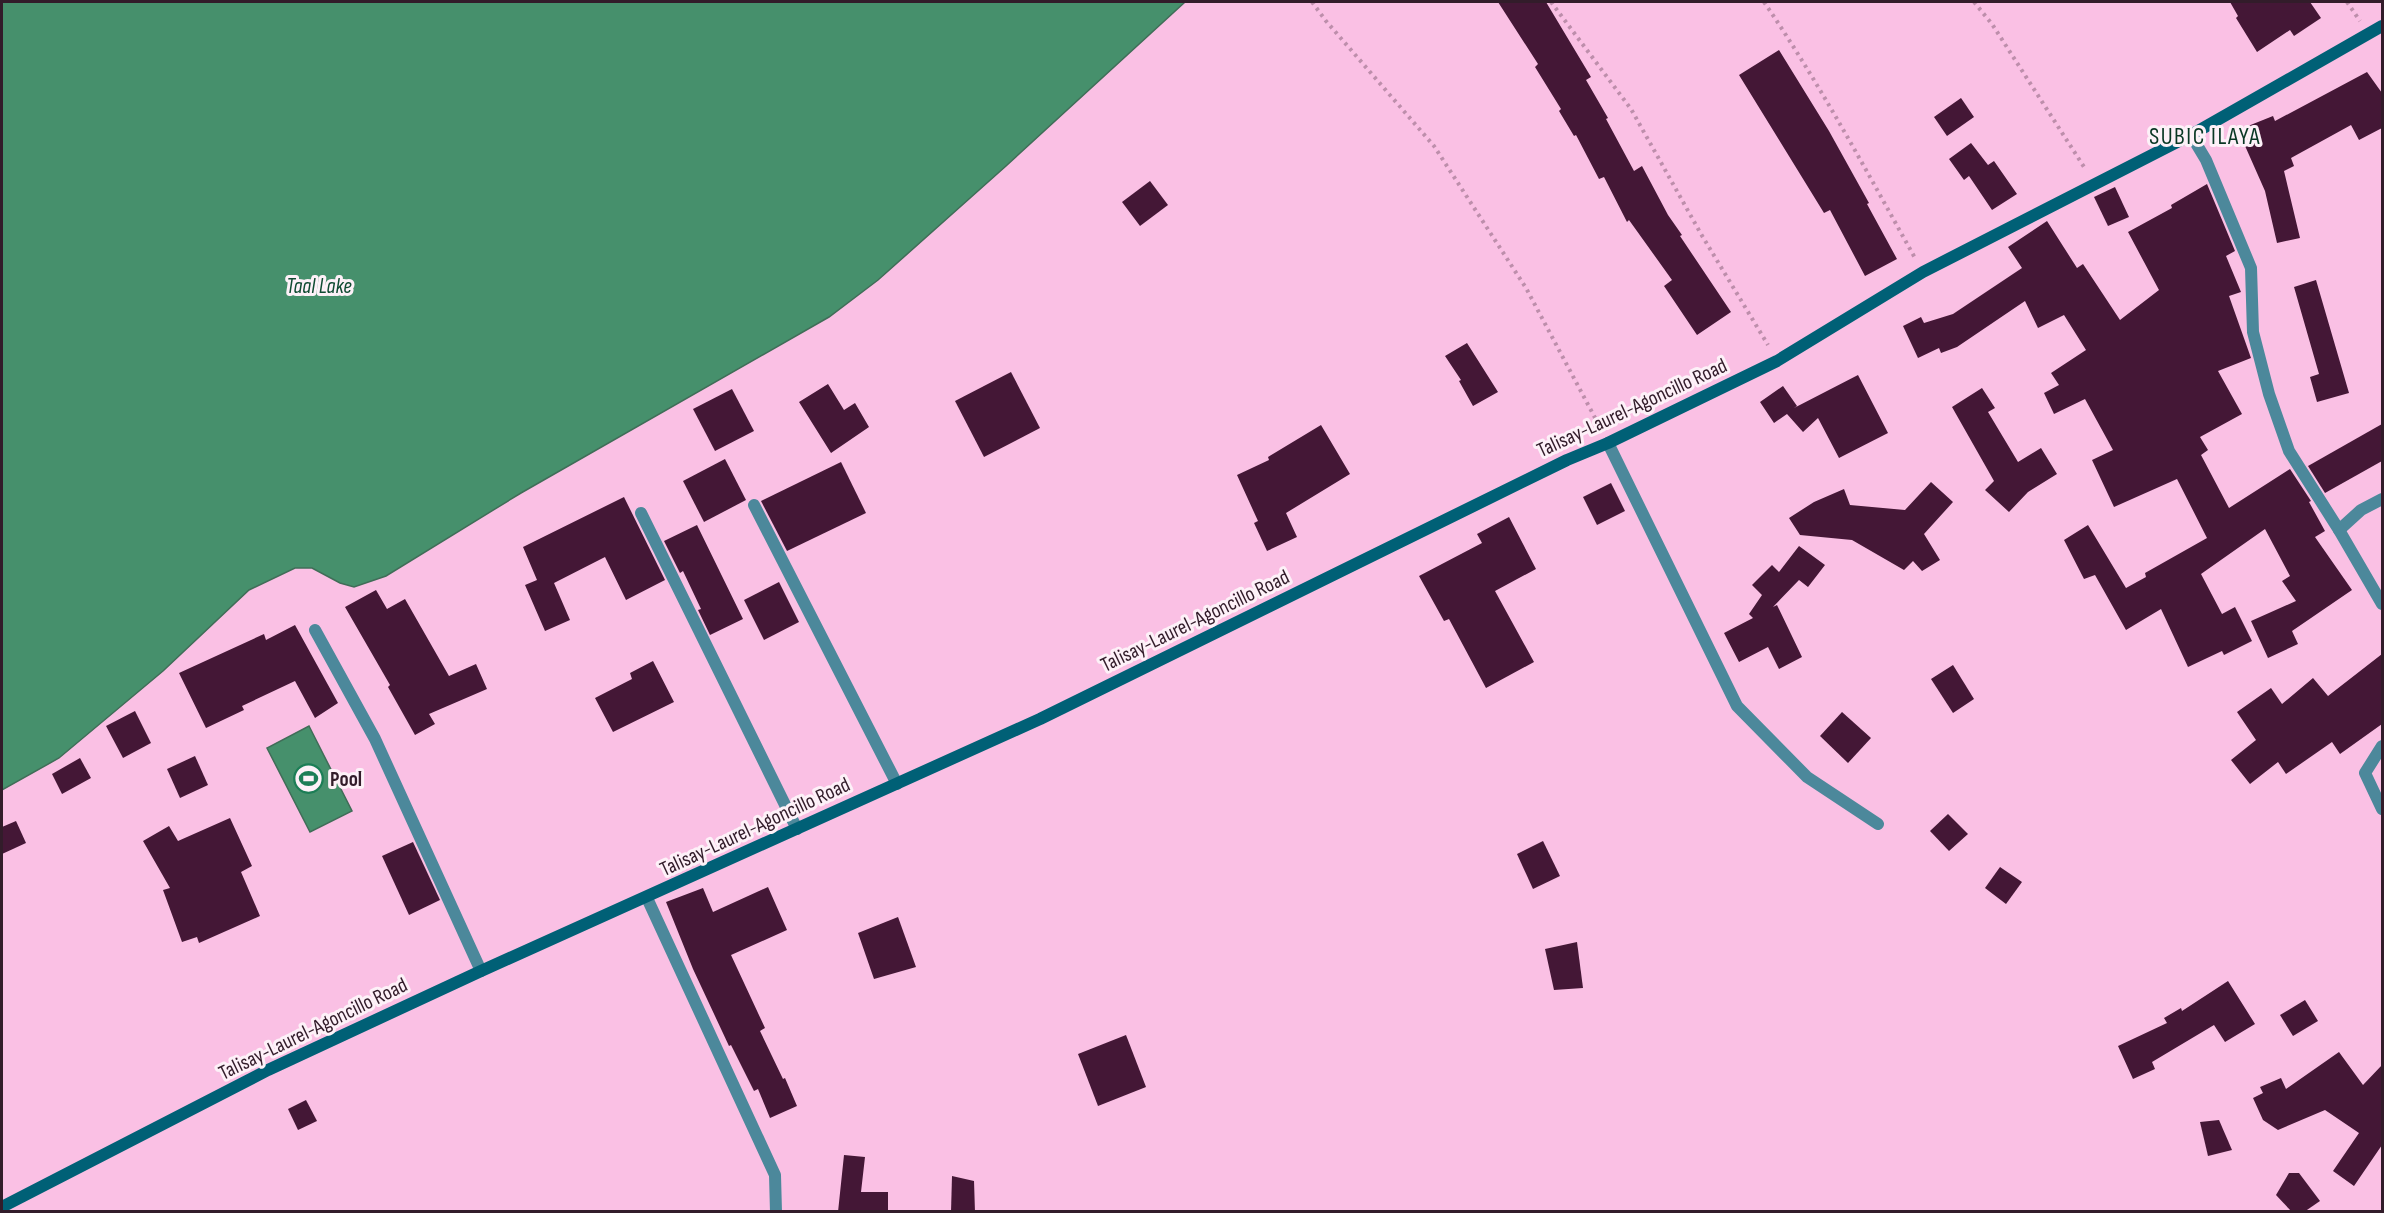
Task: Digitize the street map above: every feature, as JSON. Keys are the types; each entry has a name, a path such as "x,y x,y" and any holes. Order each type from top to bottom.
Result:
{"main road":[{"name":"Talisay-Laurel-Agoncillo Road","path":"2,1207 268,1070 481,971 1040,719 1567,460 1608,443 1777,361 1923,272 2191,135 2382,26"}],"street":[{"path":"2191,135 2206,160 2251,268 2253,332 2269,394 2289,451 2382,604"},
{"path":"1608,443 1737,706 1807,777 1878,824"},
{"path":"2338,530 2361,510 2382,499"},
{"path":"754,505 897,784"},
{"path":"641,513 797,829"},
{"path":"315,630 375,739 481,971"},
{"path":"2382,746 2365,773 2382,809"},
{"path":"647,898 775,1175 776,1212"}],"path":[{"path":"1312,2 1434,146 1526,288 1608,443"},
{"path":"1551,2 1631,109 1701,234 1777,361"},
{"path":"1764,2 1833,113 1923,272"},
{"path":"1974,2 1992,24 2094,183"}],"water":[{"name":"Taal Lake","path":"2,2 1185,2 878,280 829,317 521,493 386,576 354,587 340,583 312,568 295,568 249,590 163,671 59,758 2,790"},
{"name":"Pool","path":"309,726 352,811 310,832 267,748"}],"building":[{"path":"1498,2 1546,2 1591,77 1586,80 1634,171 1642,166 1668,215 1682,235 1680,236 1731,312 1697,335 1664,286 1672,280 1629,220 1627,222 1604,177 1599,179 1576,135 1574,136 1559,111 1561,109 1535,67 1538,64"},
{"path":"2230,2 2310,2 2321,18 2294,36 2290,30 2257,52 2236,18 2238,16"},
{"path":"1779,50 1829,131 1897,259 1865,276 1830,210 1824,213 1739,75"},
{"path":"2367,72 2382,93 2382,128 2359,140 2351,125 2291,158 2294,166 2284,171 2300,238 2277,243 2265,191 2238,130 2273,116 2275,121"},
{"path":"1961,98 1974,117 1947,136 1934,117"},
{"path":"1971,143 1988,165 1994,161 2017,194 1992,210 1969,176 1964,180 1949,159"},
{"path":"1150,181 1168,205 1140,226 1122,202"},
{"path":"2207,184 2235,251 2226,256 2241,292 2229,296 2251,358 2218,371 2242,414 2200,437 2208,450 2201,455 2229,508 2290,469 2311,501 2309,502 2325,531 2315,537 2352,590 2292,631 2298,644 2268,658 2251,621 2296,601 2282,581 2290,576 2265,529 2201,574 2222,614 2235,607 2252,641 2224,655 2222,651 2188,667 2161,609 2126,630 2095,575 2084,579 2064,540 2088,525 2126,588 2146,577 2145,573 2207,538 2177,479 2114,507 2092,460 2113,450 2085,399 2054,414 2044,393 2059,385 2051,373 2086,350 2064,315 2038,328 2025,301 1957,347 1941,353 1939,348 1918,358 1903,326 1921,317 1924,323 1953,314 2022,268 2008,247 2047,221 2077,268 2083,264 2120,320 2159,290 2128,232 2172,208 2171,205"},
{"path":"2115,187 2129,217 2108,226 2094,197"},
{"path":"2316,280 2349,393 2317,402 2310,377 2319,374 2294,287"},
{"path":"1467,343 1498,392 1473,406 1459,381 1461,380 1445,356"},
{"path":"1011,372 1040,428 984,457 955,401"},
{"path":"1858,375 1888,433 1839,458 1818,418 1803,432 1787,414 1774,423 1760,402 1783,386 1797,406 1794,408"},
{"path":"828,384 844,410 855,403 869,427 831,453 799,402"},
{"path":"1982,388 1995,408 1988,412 2018,462 2041,448 2057,474 2028,492 2009,512 1985,490 1994,481 1952,407"},
{"path":"732,389 754,431 715,451 693,409"},
{"path":"2382,424 2382,461 2325,493 2308,466"},
{"path":"1321,425 1350,474 1286,513 1297,537 1267,551 1254,523 1258,521 1237,475 1269,460 1268,457"},
{"path":"725,459 746,500 704,522 683,481"},
{"path":"841,462 866,513 787,551 761,501"},
{"path":"1931,482 1953,502 1924,534 1940,560 1922,571 1913,561 1904,570 1852,540 1800,535 1789,518 1814,502 1844,489 1850,505 1905,510"},
{"path":"1611,483 1625,511 1597,525 1583,497"},
{"path":"624,497 665,580 626,600 605,557 554,583 570,620 545,631 525,585 537,580 523,547"},
{"path":"1509,517 1536,569 1495,591 1534,662 1486,688 1449,619 1444,621 1419,576 1482,543 1477,534"},
{"path":"697,525 743,619 710,635 698,610 701,609 683,571 680,573 664,541"},
{"path":"1799,546 1825,565 1808,587 1799,580 1773,607 1777,605 1802,657 1779,669 1768,647 1739,662 1724,633 1753,618 1749,614 1762,595 1752,585 1772,565 1779,572"},
{"path":"779,582 799,622 764,640 744,600"},
{"path":"376,590 387,609 405,599 449,676 476,664 487,689 429,714 435,724 415,735 388,687 390,685 345,607"},
{"path":"295,625 338,703 315,718 295,681 242,706 244,710 206,728 179,673 264,634 266,640"},
{"path":"2382,654 2382,724 2340,754 2332,742 2286,774 2278,762 2250,784 2231,760 2256,740 2237,712 2271,688 2282,704 2313,678 2328,696"},
{"path":"653,661 674,702 613,732 595,698 632,679 630,673"},
{"path":"1953,665 1974,699 1953,713 1931,679"},
{"path":"135,711 151,743 123,758 106,726"},
{"path":"1842,712 1871,738 1848,763 1820,736"},
{"path":"195,756 208,785 180,798 167,769"},
{"path":"80,758 91,778 62,794 52,774"},
{"path":"1948,814 1968,834 1949,851 1930,831"},
{"path":"230,818 252,866 241,872 260,916 199,943 197,937 182,942 163,890 170,888 143,841 169,826 178,841"},
{"path":"16,821 26,843 2,854 2,827"},
{"path":"1543,841 1560,876 1533,889 1517,854"},
{"path":"413,842 440,900 409,915 382,856"},
{"path":"2000,867 2022,882 2006,904 1985,888"},
{"path":"768,887 787,930 731,955 765,1028 760,1031 797,1106 770,1118 758,1089 754,1091 731,1045 729,1046 693,969 666,902 703,888 713,912"},
{"path":"898,917 916,967 874,979 858,933"},
{"path":"1577,942 1583,988 1554,990 1545,949"},
{"path":"2228,981 2255,1024 2225,1042 2214,1025 2152,1062 2155,1069 2133,1079 2118,1046 2167,1023 2164,1018 2181,1008 2182,1011"},
{"path":"2305,1000 2318,1021 2293,1036 2280,1015"},
{"path":"1126,1035 1146,1087 1098,1106 1078,1054"},
{"path":"2339,1052 2363,1085 2382,1065 2382,1145 2354,1186 2333,1171 2359,1133 2325,1110 2278,1130 2263,1120 2253,1098 2263,1093 2260,1087 2281,1078 2286,1089"},
{"path":"306,1100 317,1121 298,1130 288,1109"},
{"path":"2219,1120 2232,1150 2208,1156 2200,1122"},
{"path":"844,1155 865,1157 861,1192 888,1192 888,1212 838,1212"},
{"path":"2289,1173 2299,1173 2320,1201 2304,1212 2292,1212 2276,1195"},
{"path":"952,1176 974,1181 975,1212 951,1212"}],"place":[{"name":"Pool","path":"309,779"}],"district":[{"name":"SUBIC ILAYA","path":"2205,136"}]}
